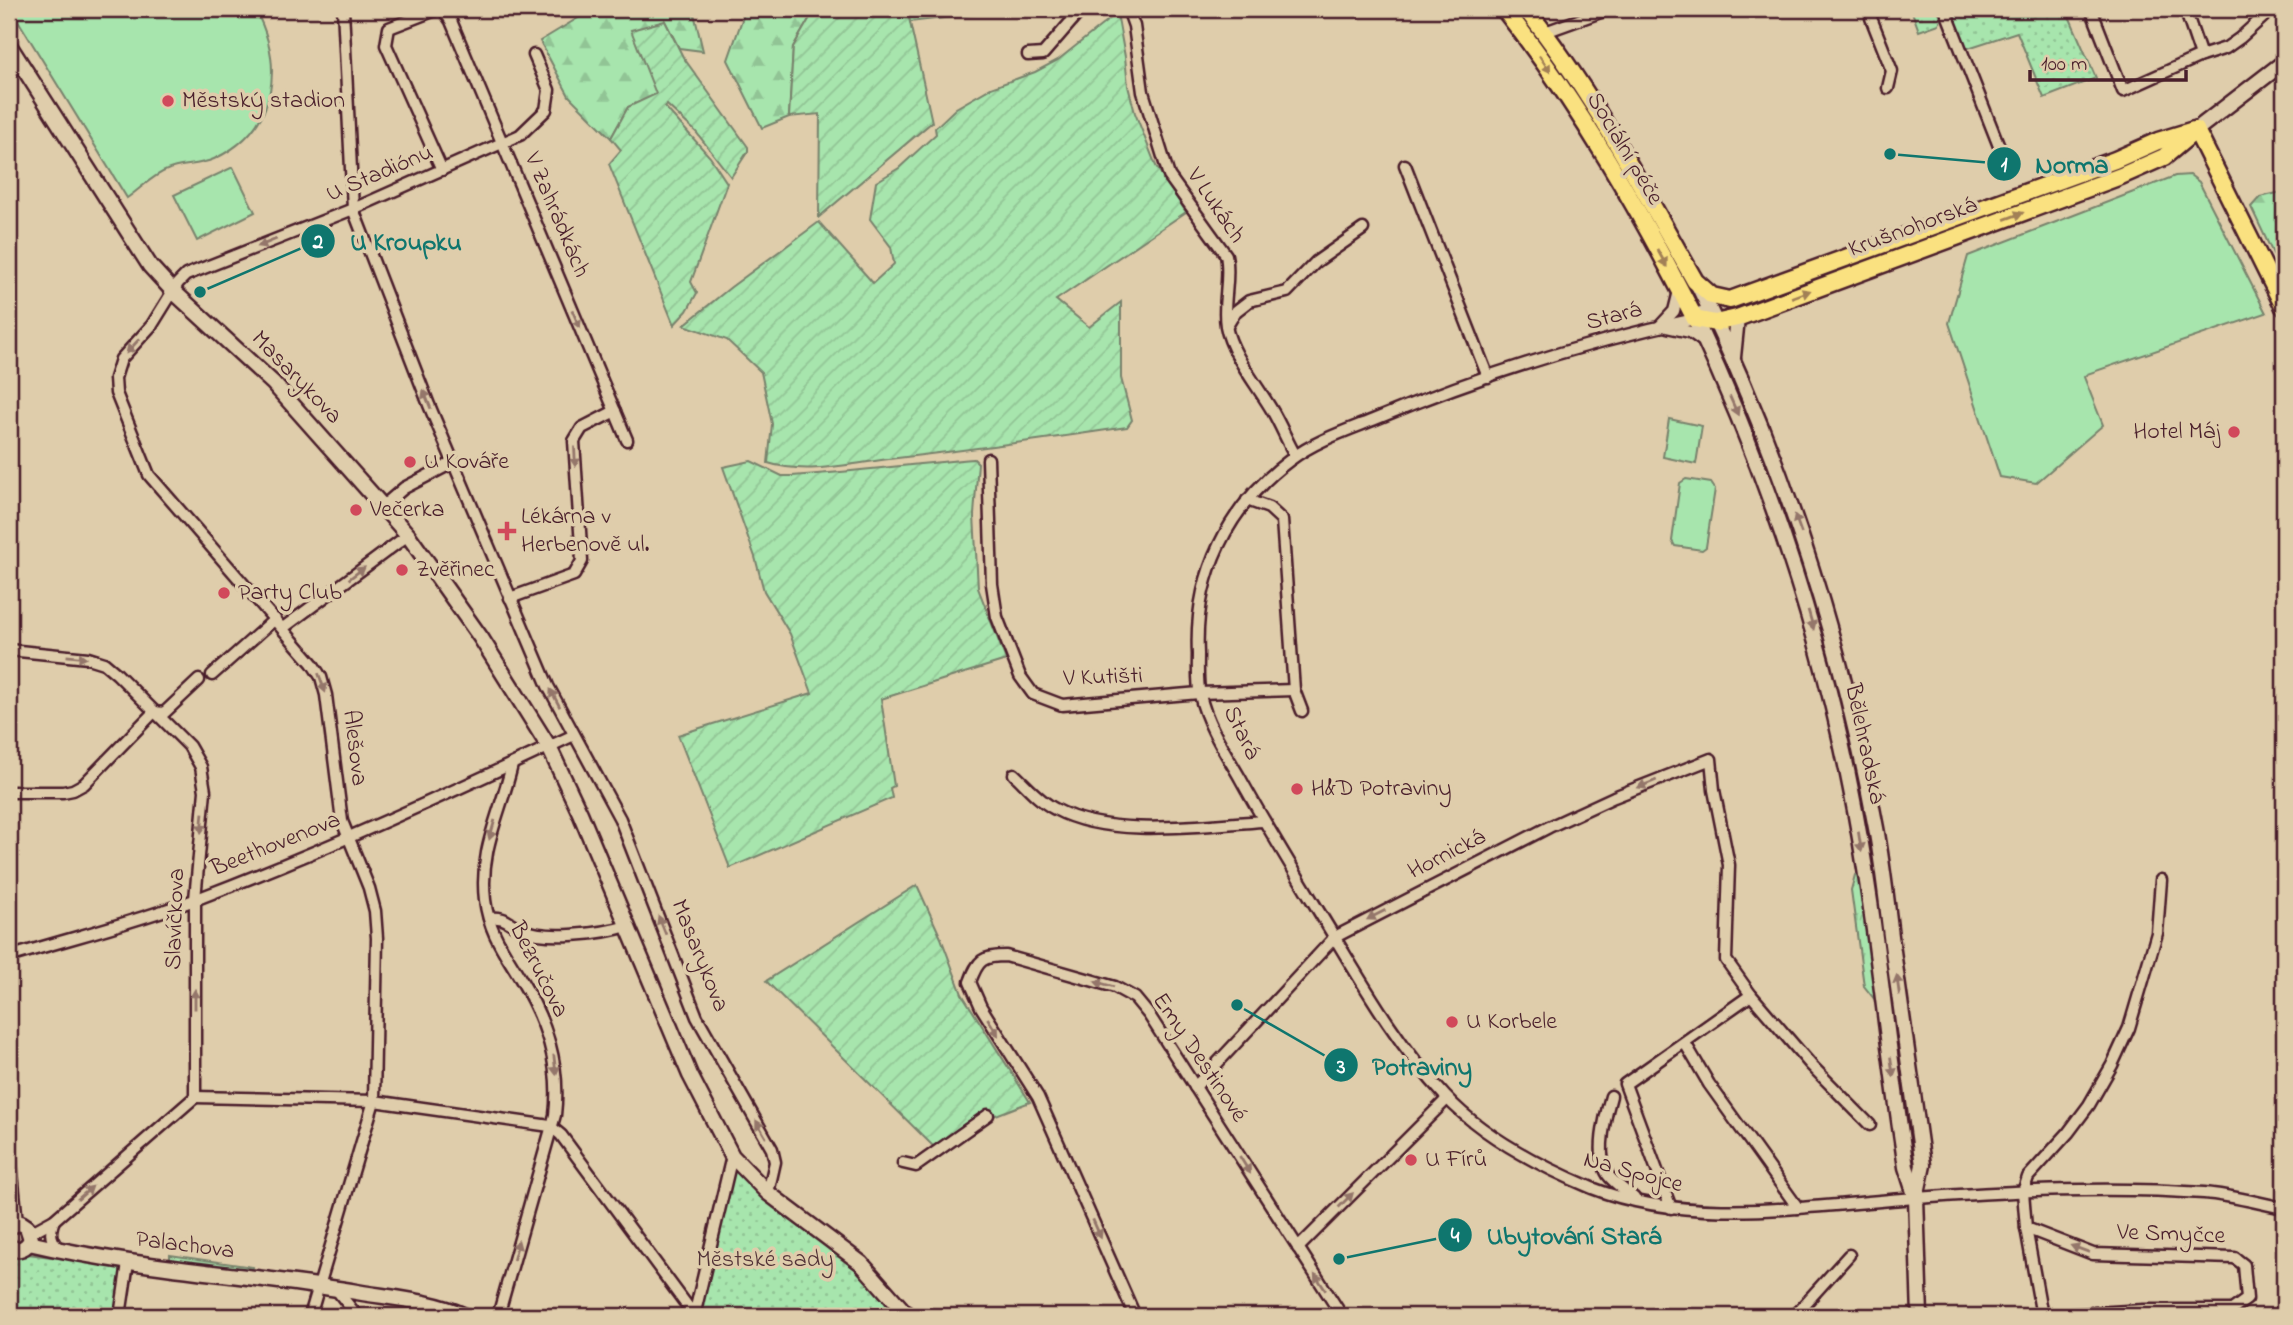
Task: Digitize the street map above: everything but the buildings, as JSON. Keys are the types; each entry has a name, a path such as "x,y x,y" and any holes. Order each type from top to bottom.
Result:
{"main road":[{"name":"Sociální péče","path":"1504,9 1534,47 1614,171 1695,319"},
{"name":"Sociální péče","path":"1527,9 1627,157 1695,281"},
{"path":"2196,130 2284,307"},
{"name":"Krušnohorská","path":"1730,300 2115,160 2158,141 2196,130"},
{"name":"Krušnohorská","path":"1712,315 1737,318 2121,176 2164,157 2196,130"},
{"path":"1695,281 1712,296 1730,300"},
{"path":"1695,319 1712,315"}],"street":[{"name":"Masarykova","path":"343,9 353,209 429,405 548,686 620,818 697,1017 772,1149 775,1162 768,1193"},
{"name":"V Zahrádkách","path":"441,9 451,21 627,440"},
{"path":"441,9 389,27 386,45 442,170"},
{"path":"1028,55 1043,54 1082,9"},
{"name":"V Lukách","path":"1128,9 1134,26 1143,92 1169,176 1226,256 1229,269 1225,301 1226,326 1232,344 1274,414 1294,456"},
{"path":"1545,32 1609,9"},
{"path":"1945,9 2008,169"},
{"path":"2091,9 2123,91 2226,48 2272,9"},
{"path":"2185,9 2202,56"},
{"path":"1871,18 1892,71 1888,88"},
{"name":"Masarykova","path":"10,49 150,266 173,291 273,383 383,506 408,535 481,638 549,747 580,813 690,1075 733,1156 768,1193 861,1263 908,1316"},
{"name":"U Stadiónu","path":"173,291 186,275 353,209 520,135 546,110 550,90 534,55"},
{"name":"Krušnohorská","path":"2196,130 2284,62"},
{"path":"1405,165 1488,377"},
{"path":"1226,326 1236,311 1249,301 1287,292 1316,262 1363,229"},
{"name":"Sociální péče","path":"1695,281 1712,315"},
{"name":"Stará","path":"1660,326 1674,311 1679,288"},
{"name":"Alešova","path":"173,291 152,324 121,359 115,378 116,393 149,475 279,624 321,677 326,695 342,821 369,888 374,911 377,937 374,1101 310,1316"},
{"name":"Krušnohorská","path":"1712,315 1730,300"},
{"name":"Bělehradská","path":"1712,315 1779,470 1805,544 1843,673 1856,730 1876,831 1923,1165 1916,1198 1920,1316"},
{"name":"Bělehradská","path":"1733,362 1732,346 1737,318"},
{"name":"Stará","path":"1447,1099 1388,1023 1263,821 1215,733 1199,693 1196,631 1205,577 1224,531 1255,488 1294,456 1402,408 1488,377 1612,338 1695,319"},
{"name":"Bělehradská","path":"1695,319 1744,427 1768,490 1809,612 1826,674 1856,817 1906,1167 1916,1198"},
{"name":"Stará","path":"1660,326 1685,330 1706,344"},
{"path":"510,598 574,575 579,569 582,561 574,440 582,428 615,411"},
{"name":"V Kutišti","path":"988,459 995,606 1020,676 1033,694 1062,705 1199,693 1294,690"},
{"path":"383,506 404,488 454,462"},
{"path":"1247,500 1269,508 1282,520 1294,690 1302,711"},
{"path":"212,675 279,624 408,535"},
{"name":"Slavíčkova","path":"9,650 88,658 104,663 189,746 201,766 205,791 195,900 195,1097"},
{"path":"9,792 72,790 84,784 154,712 164,713 199,680"},
{"path":"549,747 574,735"},
{"name":"Beethovenova","path":"9,957 195,900 347,839 549,747"},
{"name":"Hornická","path":"1195,1087 1335,937 1549,827 1614,797 1710,759 1729,865 1726,960 1751,995 1811,1065 1870,1125"},
{"name":"Bezručova","path":"498,1316 555,1115 558,1091 554,1054 546,1027 519,976 499,947 489,918 483,879 491,829 512,765"},
{"path":"1014,774 1054,809 1108,825 1137,828 1263,821"},
{"path":"2043,1316 2026,1227 2023,1192 2028,1177 2089,1105 2129,1028 2157,933 2161,880"},
{"path":"489,918 501,917 524,930 545,935 613,931 626,926"},
{"name":"Emy Destinové","path":"1135,1316 1038,1097 981,1007 970,982 976,965 988,956 1006,956 1115,987 1135,999 1149,1015 1298,1248"},
{"path":"1671,1208 1625,1084 1751,995"},
{"path":"1685,1043 1709,1084 1798,1208"},
{"path":"1611,1096 1602,1127 1603,1160 1608,1175 1635,1199"},
{"path":"9,1248 19,1250 29,1238 54,1220 195,1097 374,1101 550,1126 561,1135 694,1316"},
{"path":"1342,1316 1298,1248 1447,1099"},
{"name":"Na Spojce","path":"1447,1099 1489,1133 1529,1159 1597,1190 1671,1208 1798,1208 1916,1198 2110,1190 2208,1194 2284,1208"},
{"path":"903,1163 916,1166 988,1115"},
{"path":"694,1316 733,1156"},
{"path":"9,1162 12,1225 27,1227 29,1238"},
{"path":"54,1220 50,1235 62,1251"},
{"name":"Ve Smyčce","path":"2026,1227 2093,1254 2235,1258 2244,1265 2247,1299 2232,1310 2043,1316"},
{"name":"Palachova","path":"29,1238 62,1251 128,1263 319,1286 444,1307 465,1316"},
{"path":"1794,1316 1849,1255"},
{"path":"120,1316 128,1263"},
{"path":"336,1289 358,1316"}],"green space":[{"name":"Městský stadion","path":"11,9 255,9 270,52 272,74 263,114 235,147 214,159 162,172 127,198"},
{"path":"593,9 693,9 703,51 679,48 665,21 656,95 628,107 611,138 569,96 540,41"},
{"path":"741,9 815,9 793,47 789,117 762,128 728,60 745,11"},
{"path":"815,9 907,9 932,122 819,217 820,114 789,117 793,47"},
{"path":"907,9 1021,9 910,22"},
{"path":"1911,9 1939,9 1942,17 1939,24 1919,31"},
{"path":"1951,9 2066,9 2096,78 2044,98 2017,32 1965,49"},
{"path":"1117,13 1128,86 1135,113 1156,166 1186,212 1056,300 1089,327 1121,302 1121,378 1132,420 1127,427 828,467 797,468 768,463 772,424 761,372 727,340 684,325 819,222 873,283 894,264 891,247 870,219 876,182 899,168 936,134 935,128 956,108 991,88 1035,72 1058,60"},
{"path":"665,21 683,57 748,147 731,177 696,132 667,105 665,107 710,157 727,183 691,282 697,293 687,311 674,325 609,164 621,150 611,138 628,107 656,94 631,30"},
{"path":"233,167 255,212 197,241 174,195"},
{"path":"2190,175 2199,182 2266,313 2087,374 2084,377 2103,425 2036,483 2000,477 1949,323 1968,256 2175,176"},
{"path":"2282,192 2284,277 2251,207 2260,197"},
{"path":"1669,419 1702,426 1696,464 1663,457"},
{"path":"974,459 978,463 974,515 978,588 1006,660 881,699 894,786 890,788 892,798 730,868 678,735 812,693 790,634 764,591 755,557 723,467 751,461 782,476 792,476"},
{"path":"1686,479 1711,483 1715,489 1706,547 1702,550 1675,546 1672,541 1680,483"},
{"path":"1858,874 1875,1000 1864,986 1851,890 1855,875"},
{"path":"917,885 962,994 1030,1102 988,1118 940,1153 766,981"},
{"name":"Městské sady","path":"732,1156 861,1263 908,1316 694,1316"},
{"path":"28,1254 114,1265 119,1268 122,1274 115,1316 9,1316 9,1259"},
{"path":"170,1255 253,1267 252,1272 170,1260"}],"place":[{"name":"Městský stadion","path":"168,101"},
{"name":"Norma","path":"1890,154"},
{"name":"U Kroupku","path":"200,292"},
{"name":"Hotel Máj","path":"2234,432"},
{"name":"U Kováře","path":"410,462"},
{"name":"Večerka","path":"356,510"},
{"name":"Lékárna v Herbenově ul.","path":"507,531"},
{"name":"Zvěřinec","path":"402,570"},
{"name":"Party Club","path":"224,593"},
{"name":"H&D Potraviny","path":"1297,789"},
{"name":"Potraviny","path":"1237,1005"},
{"name":"U Korbele","path":"1452,1022"},
{"name":"U Fírů","path":"1411,1160"},
{"name":"Ubytování Stará","path":"1339,1259"}]}
